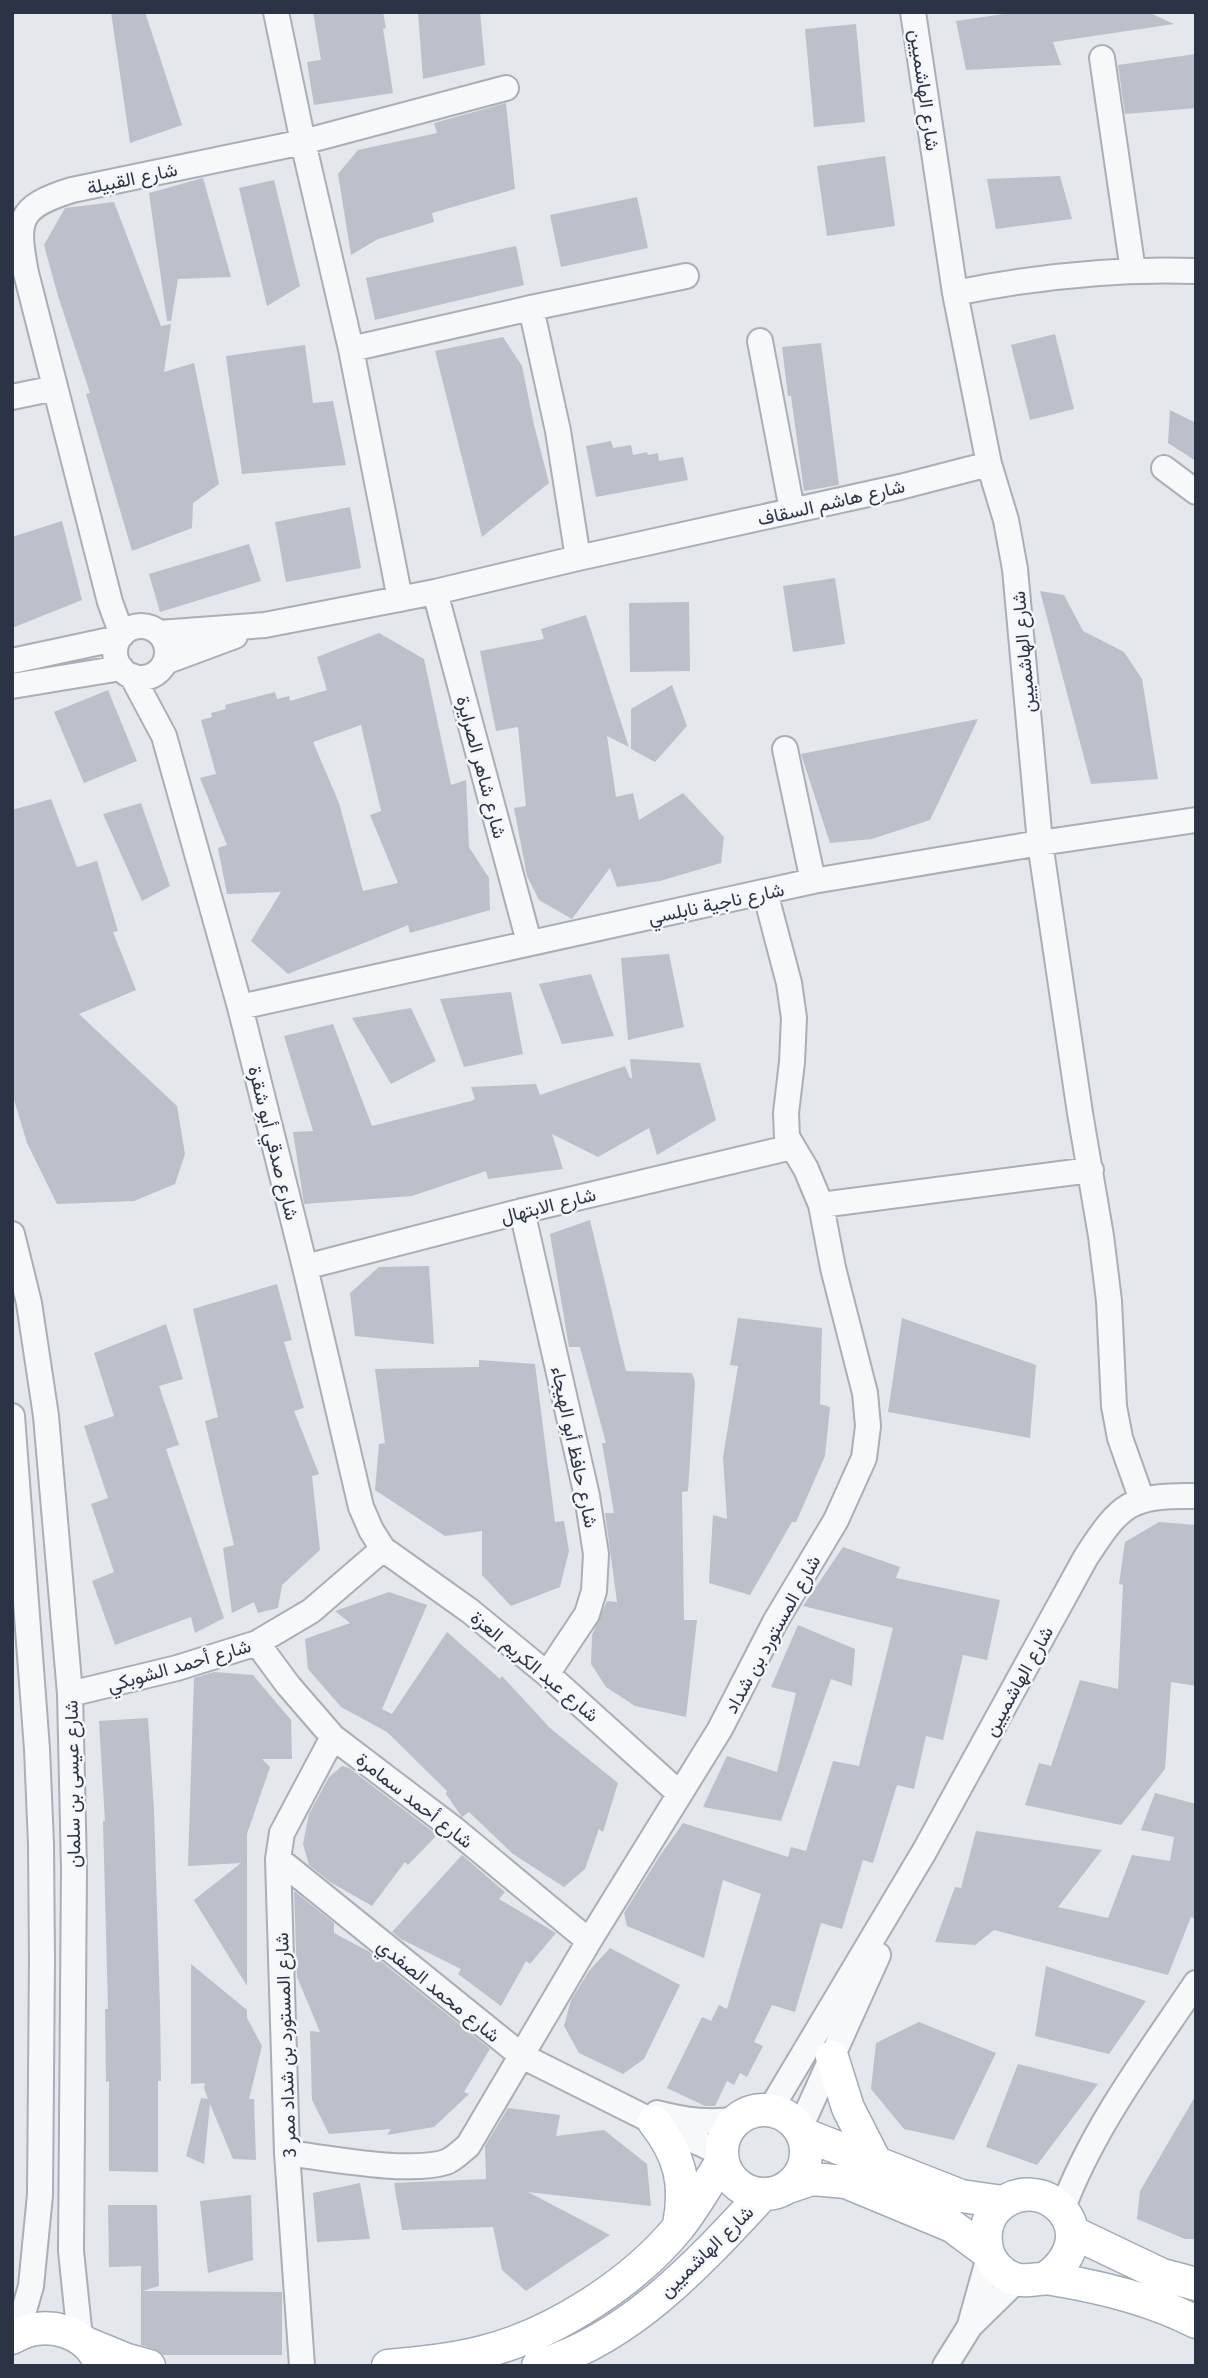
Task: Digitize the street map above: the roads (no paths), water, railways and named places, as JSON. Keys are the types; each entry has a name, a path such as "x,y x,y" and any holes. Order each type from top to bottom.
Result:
{"main road":[{"path":"832,2057 848,2108 876,2162"},
{"path":"776,2191 799,2177 805,2164 807,2149 801,2131 787,2115 770,2110 752,2111 737,2119 728,2128 723,2140 722,2157 733,2181 752,2193 776,2191 812,2179 846,2182 953,2226 988,2255 1006,2275 1089,2285 1143,2299 1196,2322"},
{"path":"654,2122 670,2142 680,2170 683,2194 679,2227"},
{"path":"801,2131 961,2196 1054,2202 1067,2221 1162,2275 1196,2284"},
{"name":"شارع الهاشميين","path":"388,2366 484,2352 533,2336 611,2288 646,2260 679,2227 722,2157"},
{"name":"شارع الهاشميين","path":"538,2366 593,2341 669,2291 776,2191"},
{"path":"988,2255 985,2239 987,2225 994,2212 1017,2198"},
{"path":"1031,2279 1061,2267 1071,2251 1067,2221"},
{"path":"15,2336 33,2329 65,2330 90,2349 149,2366"}],"street":[{"path":"276,12 351,349 400,599"},
{"name":"شارع الهاشميين","path":"913,12 955,293"},
{"path":"1102,58 1133,271"},
{"name":"شارع القبيلة","path":"19,270 22,223 28,211 52,196 303,142 506,88"},
{"path":"19,270 55,388 102,565 125,598 135,633"},
{"path":"989,464 955,293 1043,278 1133,271 1196,271"},
{"path":"351,349 686,276"},
{"path":"531,308 558,431 578,558"},
{"path":"760,341 792,510"},
{"path":"12,397 55,388"},
{"name":"شارع الهاشميين","path":"770,2110 924,1852 1086,1557 1117,1513 1142,1500 1120,1438 1114,1406 1110,1301 1040,844 1015,569 1006,520 989,464"},
{"name":"شارع هاشم السقاف","path":"12,661 135,633 265,625 435,592 901,487 989,464"},
{"path":"1164,468 1196,492"},
{"name":"شارع شاهر الصرايرة","path":"435,592 529,942"},
{"name":"شارع هاشم السقاف","path":"162,666 265,625"},
{"path":"12,686 126,672 142,678 151,676 162,666 167,652 165,642 135,633"},
{"path":"126,672 115,653 135,633"},
{"name":"شارع صدقي أبو شقرة","path":"162,666 164,736 240,1007 361,1507 383,1549"},
{"name":"شارع صدقي أبو شقرة","path":"126,672 164,736"},
{"path":"785,749 813,881"},
{"name":"شارع ناجية نابلسي","path":"240,1007 813,881 1196,820"},
{"name":"شارع المستورد بن شداد","path":"287,2153 400,2166 429,2165 449,2161 468,2146 589,1941 720,1729 775,1622 836,1520 864,1458 867,1426 865,1393 833,1268 821,1205 806,1169 787,1137 786,1113 794,1018 789,983 765,892"},
{"name":"شارع الابتهال","path":"305,1267 792,1147"},
{"path":"821,1205 1091,1170"},
{"name":"شارع حافظ أبو الهيجاء","path":"522,1212 587,1496 596,1554 594,1591 587,1614 547,1674"},
{"name":"شارع عيسى بن سلمان","path":"12,1234 29,1303 39,1364 70,1694 74,1869 71,2251 90,2349"},
{"name":"شارع عيسى بن سلمان","path":"12,1416 22,1701 37,1749 42,1959 40,2195 22,2283 15,2336"},
{"path":"15,1444 48,1444"},
{"path":"1142,1500 1196,1496"},
{"name":"شارع عبد الكريم العزة","path":"383,1549 470,1611 547,1674 680,1794"},
{"name":"شارع أحمد الشوبكي","path":"70,1694 177,1668 257,1643 311,1611 383,1549"},
{"name":"شارع أحمد سمامرة","path":"257,1643 288,1685 333,1737 454,1829 589,1941"},
{"name":"شارع المستورد بن شداد ممر 3","path":"302,2366 287,2153 278,1859 282,1833 333,1737"},
{"name":"شارع الهاشميين","path":"801,2131 924,1852"},
{"name":"شارع محمد الصفدي","path":"278,1859 522,2056 722,2157"},
{"path":"1067,2221 1077,2171 1110,2112 1196,1983"},
{"name":"شارع محمد الصفدي","path":"612,2101 683,2119 721,2122 737,2119"},
{"path":"1017,2198 1077,2171"},
{"path":"946,2366 970,2326 988,2255"},
{"path":"970,2326 1031,2279"}]}
